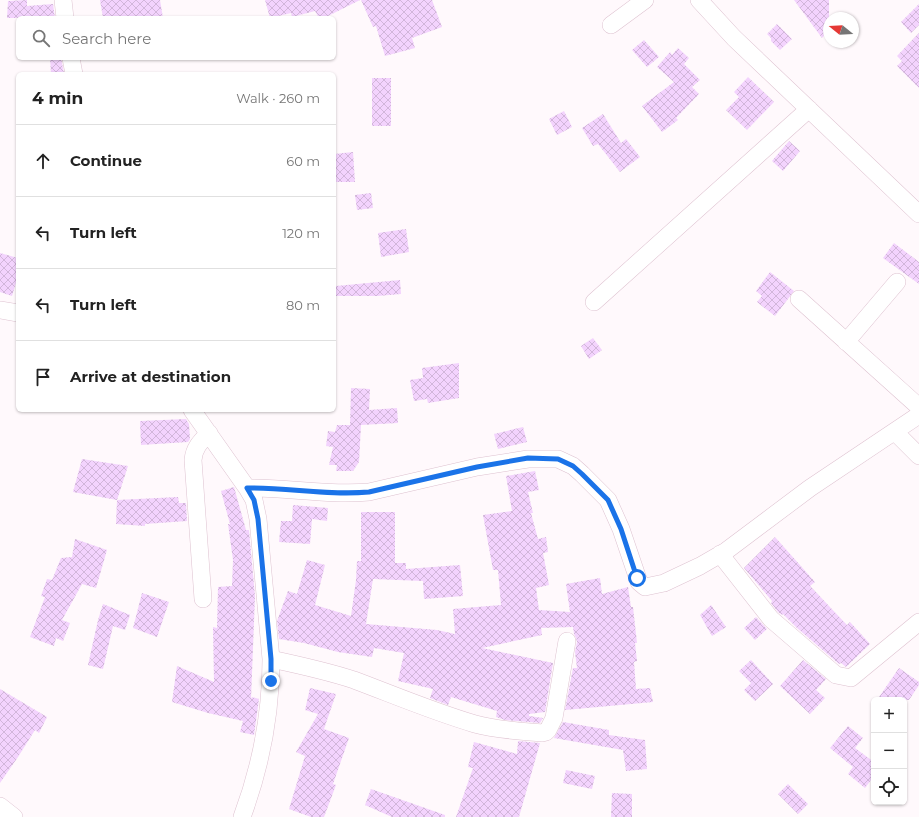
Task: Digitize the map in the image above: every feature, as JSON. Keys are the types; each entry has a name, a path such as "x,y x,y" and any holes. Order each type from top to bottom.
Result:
{"street":[{"path":"63,0 66,16"},
{"path":"610,25 645,0"},
{"path":"699,0 734,38 919,214"},
{"path":"71,60 74,72"},
{"path":"594,302 809,109"},
{"path":"846,342 898,282"},
{"path":"799,299 919,407"},
{"path":"0,310 16,313"},
{"path":"193,412 247,488 254,500 258,519 271,659 269,705 266,732 253,786 242,817"},
{"path":"247,488 268,487 322,493 354,494 369,492 477,467 528,458 558,459 573,466 608,500 621,529 639,582 645,587 664,583 700,566 720,554 810,488 896,432 919,415"},
{"path":"896,432 919,456"},
{"path":"202,599 194,452 208,433"},
{"path":"720,554 771,619 836,675 851,678 919,622"},
{"path":"271,659 315,669 353,680 420,706 476,724 542,733 546,732 552,724 567,641"},
{"path":"0,806 14,817"}],"building":[{"path":"27,0 27,6 53,4 55,16 16,16 16,18 7,18 8,1"},
{"path":"100,0 160,0 163,16 103,16"},
{"path":"265,0 360,0 328,16 318,16 315,11 296,16 292,16 291,13 278,16 269,16"},
{"path":"361,0 432,0 442,27 412,38 415,48 385,56 376,26 373,27"},
{"path":"794,0 829,0 829,12 823,12 822,38"},
{"path":"919,4 919,25 911,33 901,22"},
{"path":"777,24 792,39 780,50 771,41 771,38 767,34"},
{"path":"919,33 919,88 897,66 902,61 897,56"},
{"path":"644,40 659,57 647,67 632,50"},
{"path":"678,48 689,58 684,64 700,80 692,87 699,94 676,118 678,120 662,132 642,106 674,82 657,67 670,52 672,55"},
{"path":"50,60 61,60 64,72 51,72"},
{"path":"748,77 774,102 747,130 726,110 739,97 734,92"},
{"path":"372,78 391,78 391,126 372,126"},
{"path":"564,111 572,127 557,135 549,119"},
{"path":"603,114 621,143 626,139 640,157 620,172 598,144 593,146 582,128"},
{"path":"789,141 800,151 783,171 772,161"},
{"path":"353,152 355,182 336,182 336,154"},
{"path":"371,193 373,208 357,210 355,195"},
{"path":"406,229 409,252 381,257 378,233"},
{"path":"894,243 919,262 919,284 883,258"},
{"path":"0,253 16,257 16,283 12,296 0,292"},
{"path":"770,272 794,291 775,316 757,302 762,296 756,291"},
{"path":"400,280 401,294 378,296 336,296 336,286"},
{"path":"593,338 602,350 589,359 581,346"},
{"path":"459,363 459,398 428,403 427,399 414,401 410,380 423,378 422,368"},
{"path":"351,388 370,389 369,410 397,408 398,423 361,425 359,462 353,471 336,471 337,465 329,465 333,447 326,446 328,431 335,432 337,425 350,425"},
{"path":"186,419 189,424 190,439 188,442 141,445 140,421"},
{"path":"523,427 527,442 498,449 494,434"},
{"path":"82,459 128,466 117,500 73,492"},
{"path":"535,471 539,490 528,492 533,513 531,513 538,539 546,537 548,552 543,553 549,585 536,588 539,610 570,612 566,584 600,578 602,594 628,587 631,607 633,607 637,643 635,643 637,661 634,662 636,689 650,688 653,702 565,710 573,668 577,668 575,652 577,642 573,627 541,628 542,635 482,648 553,663 545,712 529,714 529,716 543,718 540,723 505,720 496,717 497,711 451,697 448,705 430,698 433,689 398,681 404,653 374,648 372,657 338,652 304,643 279,639 277,621 288,591 297,594 307,560 325,565 315,605 351,616 357,561 361,561 361,512 395,512 395,563 406,563 406,569 460,565 463,596 424,599 423,581 373,579 366,624 437,630 455,634 453,609 501,605 498,570 493,570 483,515 512,511 506,476"},
{"path":"234,487 246,530 249,530 255,596 251,699 252,697 259,699 254,735 240,732 243,721 208,713 172,702 177,666 214,682 213,627 217,628 218,587 232,586 233,560 228,524 230,524 221,491"},
{"path":"178,497 179,503 186,503 187,521 145,524 145,526 116,524 117,500"},
{"path":"293,505 328,508 327,521 312,519 310,544 279,542 281,521 292,521"},
{"path":"775,537 815,582 810,586 847,625 850,622 870,644 846,667 841,663 839,664 783,614 782,615 778,612 771,603 772,601 744,568"},
{"path":"75,539 107,550 96,588 82,584 62,620 70,623 63,641 56,638 54,646 30,637 45,597 41,596 47,579 52,580 61,558 72,557"},
{"path":"142,593 169,602 157,637 133,628"},
{"path":"103,604 130,615 125,630 113,626 103,669 88,665"},
{"path":"711,605 726,627 712,636 700,615"},
{"path":"756,617 767,629 755,640 744,628"},
{"path":"751,660 773,684 755,701 744,690 751,683 739,671"},
{"path":"803,660 826,679 816,690 825,698 810,714 780,686"},
{"path":"899,668 919,682 919,685 909,700 907,700 907,697 879,697"},
{"path":"310,688 336,694 324,729 349,738 333,784 336,785 324,817 311,817 289,809 305,756 296,752 318,714 305,710"},
{"path":"0,689 47,717 39,733 35,730 0,783"},
{"path":"563,722 609,730 609,735 645,740 647,769 626,771 623,750 554,738"},
{"path":"848,726 863,738 855,748 871,760 871,780 865,788 848,774 853,767 830,748"},
{"path":"518,741 540,743 519,817 456,817 473,768 468,767 474,742 517,754"},
{"path":"566,770 595,776 592,789 563,783"},
{"path":"788,784 808,804 798,814 778,794"},
{"path":"371,789 445,815 445,817 392,817 365,805"},
{"path":"612,793 632,794 632,817 611,817"}],"route":[{"path":"271,681 271,659 258,519 254,500 247,488 268,487 285,490 354,494 369,492 477,467 528,458 558,459 573,466 608,500 621,529 637,578"}]}
